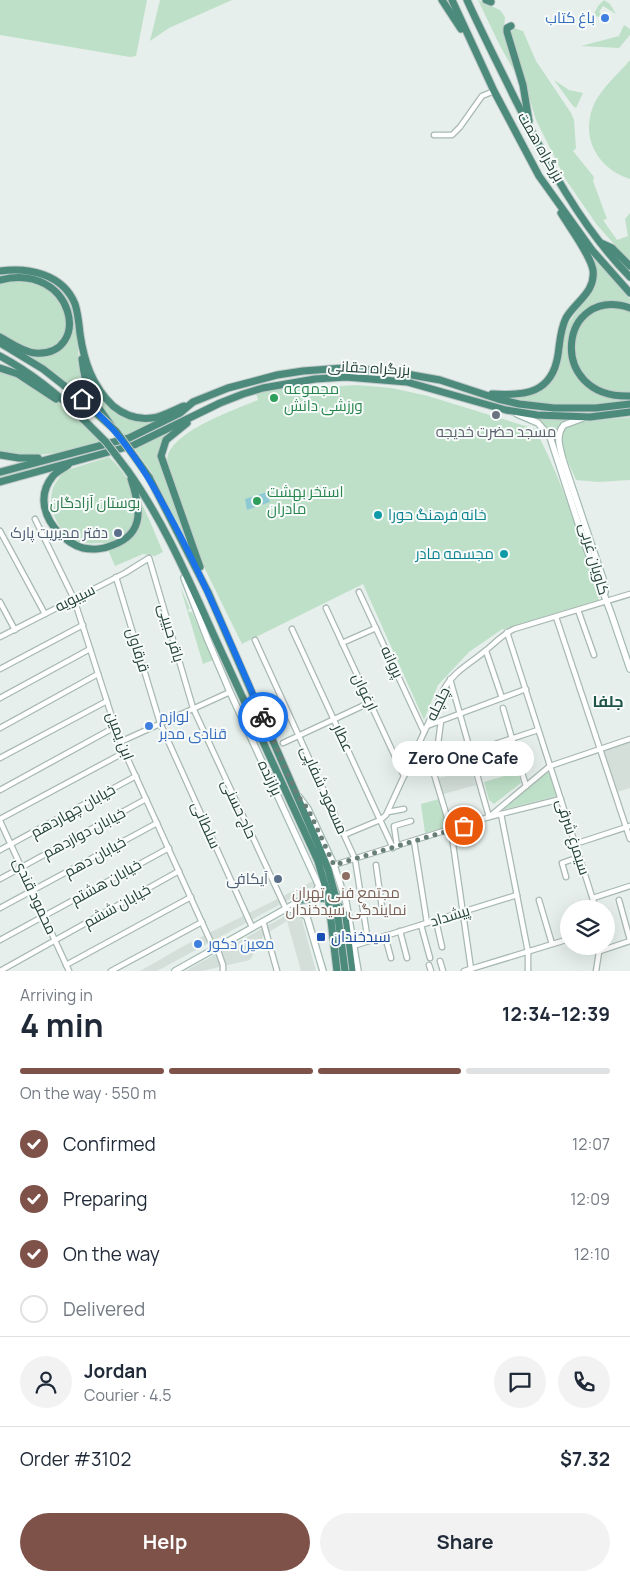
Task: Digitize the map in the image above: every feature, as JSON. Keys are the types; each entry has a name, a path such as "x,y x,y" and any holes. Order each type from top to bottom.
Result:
{"highway":[{"path":"442,0 474,48"},
{"name":"بزرگراه همت","path":"452,0 494,91 540,176 592,250 630,294"},
{"name":"بزرگراه همت","path":"467,0 530,128 570,199 598,241 630,277"},
{"path":"511,26 507,28 507,32 523,85 530,128"},
{"path":"485,394 521,395 537,390 548,381 556,363 561,333 566,319 587,294 593,278 590,261 540,176"},
{"path":"598,241 612,248 630,266"},
{"path":"0,271 12,269 30,270 52,278 69,294 75,304 87,367 96,385 110,402 124,414 140,419 154,418 194,402"},
{"path":"0,280 26,278 48,285 66,305 70,324 63,341 54,349 42,352 27,351 0,338"},
{"path":"630,308 609,305 600,307 587,314 580,320 575,329 571,341 571,351 572,359 578,371 590,384 606,393 630,396"},
{"path":"81,337 86,386 92,399 149,477 208,592 328,869 345,971"},
{"path":"0,343 43,369 92,407 116,431"},
{"path":"0,356 29,373 52,390 84,420 106,442 143,493 176,555 332,895 338,971"},
{"path":"0,364 50,394 84,420"},
{"path":"0,368 18,374"},
{"name":"بزرگراه حقانی","path":"0,472 129,438 180,413 194,402 228,388 277,375 344,368 395,372 428,377 519,404 575,409 630,404"},
{"name":"بزرگراه حقانی","path":"0,482 134,445 234,397 263,388 306,380 346,377 407,382 506,410 537,416 590,417 630,412"},
{"path":"206,411 171,435 163,446 161,456 208,592"},
{"path":"0,455 19,458 58,456"},
{"path":"74,462 54,474 46,487 43,502 48,518 57,531 68,541 82,548 97,549 110,546 122,542 130,536 135,527 138,500 128,471"},
{"path":"302,900 324,898 338,903 345,917 352,971"}],"main road":[{"path":"506,410 531,420 544,429 550,437 563,468"},
{"path":"563,468 558,434 560,429 568,422 590,417"},
{"name":"کاویان غربی","path":"563,468 604,582 607,602 630,669"},
{"name":"برازنده","path":"176,555 207,638 230,692 318,884 318,889 302,900"},
{"path":"297,795 308,809 334,865 349,911 358,971"},
{"path":"175,971 302,900"},
{"path":"286,909 295,909 307,917 323,969"}],"street":[{"path":"434,135 452,135 460,128 482,96 494,91"},
{"name":"ابن یمین","path":"34,519 74,599 120,742 202,922 216,948 223,965 223,971"},
{"path":"0,531 45,614"},
{"name":"سیبویه","path":"0,637 149,558"},
{"name":"باقر حبیبی","path":"149,558 193,708"},
{"name":"قرقاول","path":"116,577 160,723"},
{"name":"پروانه","path":"360,592 424,732"},
{"name":"چلچله","path":"344,835 380,820 388,812 424,732 450,679 457,671 514,629 630,594"},
{"path":"0,602 15,630"},
{"name":"ارغوان","path":"326,608 404,776"},
{"path":"578,610 594,655"},
{"path":"556,616 628,827 630,839"},
{"path":"0,669 83,626"},
{"path":"342,643 376,628"},
{"name":"عطار","path":"292,629 380,820 395,847"},
{"name":"سیمرغ شرقی","path":"508,632 593,898"},
{"name":"مسعود شفاپی","path":"255,640 355,859 368,942"},
{"path":"0,698 90,649"},
{"path":"486,651 502,698"},
{"path":"0,728 98,674"},
{"path":"450,679 489,817"},
{"path":"427,726 526,689"},
{"path":"120,742 230,692"},
{"path":"0,758 107,701"},
{"path":"283,743 371,702"},
{"name":"حاج حسنی","path":"193,708 286,909"},
{"path":"503,708 526,786"},
{"path":"441,721 434,774 451,830 463,912 474,969"},
{"name":"سلطانی","path":"160,723 252,927"},
{"path":"0,790 115,727"},
{"path":"471,752 538,730"},
{"path":"489,817 550,766 630,739"},
{"path":"0,820 125,752"},
{"name":"خیابان چهاردهم","path":"0,850 136,776"},
{"path":"334,865 489,817 560,798"},
{"name":"خیابان دوازدهم","path":"0,879 146,800"},
{"path":"388,812 404,809"},
{"path":"501,814 528,952 528,971"},
{"name":"محمود قندی","path":"0,820 69,971"},
{"path":"395,847 394,826 410,821"},
{"name":"خیابان دهم","path":"0,908 157,823"},
{"path":"581,842 628,827"},
{"path":"414,841 430,958"},
{"name":"خیابان هشتم","path":"0,940 168,848"},
{"path":"566,877 562,863 579,857"},
{"path":"376,865 382,908"},
{"name":"خیابان ششم","path":"0,971 179,871"},
{"path":"593,898 630,886"},
{"path":"361,897 380,894"},
{"name":"پیشداد","path":"354,946 517,895"},
{"path":"66,965 191,897"},
{"path":"539,900 552,944"},
{"path":"615,944 630,941 628,925 619,900"},
{"path":"436,920 442,947"},
{"path":"263,921 277,971"},
{"path":"111,971 202,922"},
{"path":"400,932 407,958"},
{"path":"385,936 390,958"},
{"path":"464,971 560,942"},
{"path":"596,971 599,955"},
{"path":"440,961 443,971"},
{"path":"429,965 431,971"}],"shaded area":[{"path":"630,743 630,788 617,792 604,751"},
{"path":"471,769 476,785 443,794 439,778"},
{"path":"313,881 316,885 157,971 140,971 189,943"},
{"path":"294,911 301,916 316,971 301,971 287,921 264,935 250,960 202,971 185,971"}],"green space":[{"path":"0,0 147,0 136,56 130,57 0,35"},
{"path":"160,0 232,0 169,28 150,41"},
{"path":"478,0 500,10 505,17 504,27 520,81 500,46"},
{"path":"604,0 610,4 616,14 603,6 599,12 611,20 595,16 594,14"},
{"path":"624,25 630,29 630,35 619,48 581,46 619,36"},
{"path":"514,28 523,31 536,61 571,113 574,120 576,148 573,151 594,177 593,181 607,219 603,220 617,240 628,236 625,219 630,213 630,262 597,225 566,180 536,120 510,34"},
{"path":"630,60 630,179 618,174 600,159 590,138 589,126 591,114 598,96"},
{"path":"554,80 569,90 583,93 576,108 573,106"},
{"path":"582,244 630,299 630,307 602,304 580,323 571,336 569,344 572,365 608,396 630,398 630,402 586,406 546,404 497,396 517,396 535,393 550,383 555,375 560,361 565,330 595,280"},
{"path":"16,272 39,276 53,283 64,292 74,317 81,373 88,390 105,418 55,376 0,340 27,353 60,346 71,314 42,281 0,279 0,275"},
{"path":"33,281 54,292 68,320 64,336 54,347 42,351 28,349 0,335 0,282"},
{"path":"608,307 630,310 630,394 603,389 590,381 577,367 574,337 577,328 590,314"},
{"name":"بوستان آزادگان","path":"0,371 14,376 42,391 81,421 103,443 63,452 30,456 0,453"},
{"path":"88,371 101,395 136,419 184,407 125,437 89,392"},
{"path":"356,385 392,388 428,396 535,429 563,491 599,600 501,630 469,652 438,685 424,720 363,584 242,644 205,569 167,470 168,454 183,436 208,421 258,400 256,393 286,387 287,391"},
{"path":"630,417 630,480 598,482 576,480 567,460 563,444 562,436 564,430 568,426 580,422"},
{"path":"529,418 578,419 558,431 557,443 561,459 554,441"},
{"path":"179,427 160,447 200,570 152,473 134,448"},
{"path":"64,456 64,462 0,480 0,473"},
{"name":"بوستان آزادگان","path":"109,457 127,478 134,490 147,514 163,552 155,556 143,554 115,566 105,543 77,541 64,531 54,517 51,500 52,492 64,471"},
{"path":"180,586 190,609 188,609 189,612 192,612 213,660 203,664"},
{"path":"548,771 557,796 502,810"},
{"path":"518,772 521,783 494,804 489,800 484,782"},
{"path":"439,799 447,827 425,833 421,804"}],"water":[{"name":"استخر بهشت مادران","path":"267,492 270,502 247,510 245,499"}],"way so far":[{"path":"263,717 297,795 308,809 334,865 464,826"}],"place":[{"name":"باغ کتاب","path":"605,18"},
{"name":"مجموعه ورزشی دانش","path":"274,398"},
{"name":"مسجد حضرت خدیجه","path":"496,415"},
{"name":"استخر بهشت مادران","path":"257,501"},
{"name":"خانه فرهنگ حورا","path":"378,515"},
{"name":"دفتر مدیریت پارک","path":"118,533"},
{"name":"مجسمه مادر","path":"504,554"},
{"name":"لوازم قنادى مدبر","path":"149,726"},
{"name":"Zero One Cafe","path":"464,826"},
{"name":"مجتمع فنی تهران نمایندگی سیدخندان","path":"346,876"},
{"name":"آیکافی","path":"278,879"},
{"name":"سیدخندان","path":"321,937"},
{"name":"معین دکور","path":"198,944"}],"district":[{"name":"جلفا","path":"608,701"}],"route":[{"path":"82,399 116,431 149,477 208,592 263,717"}]}
